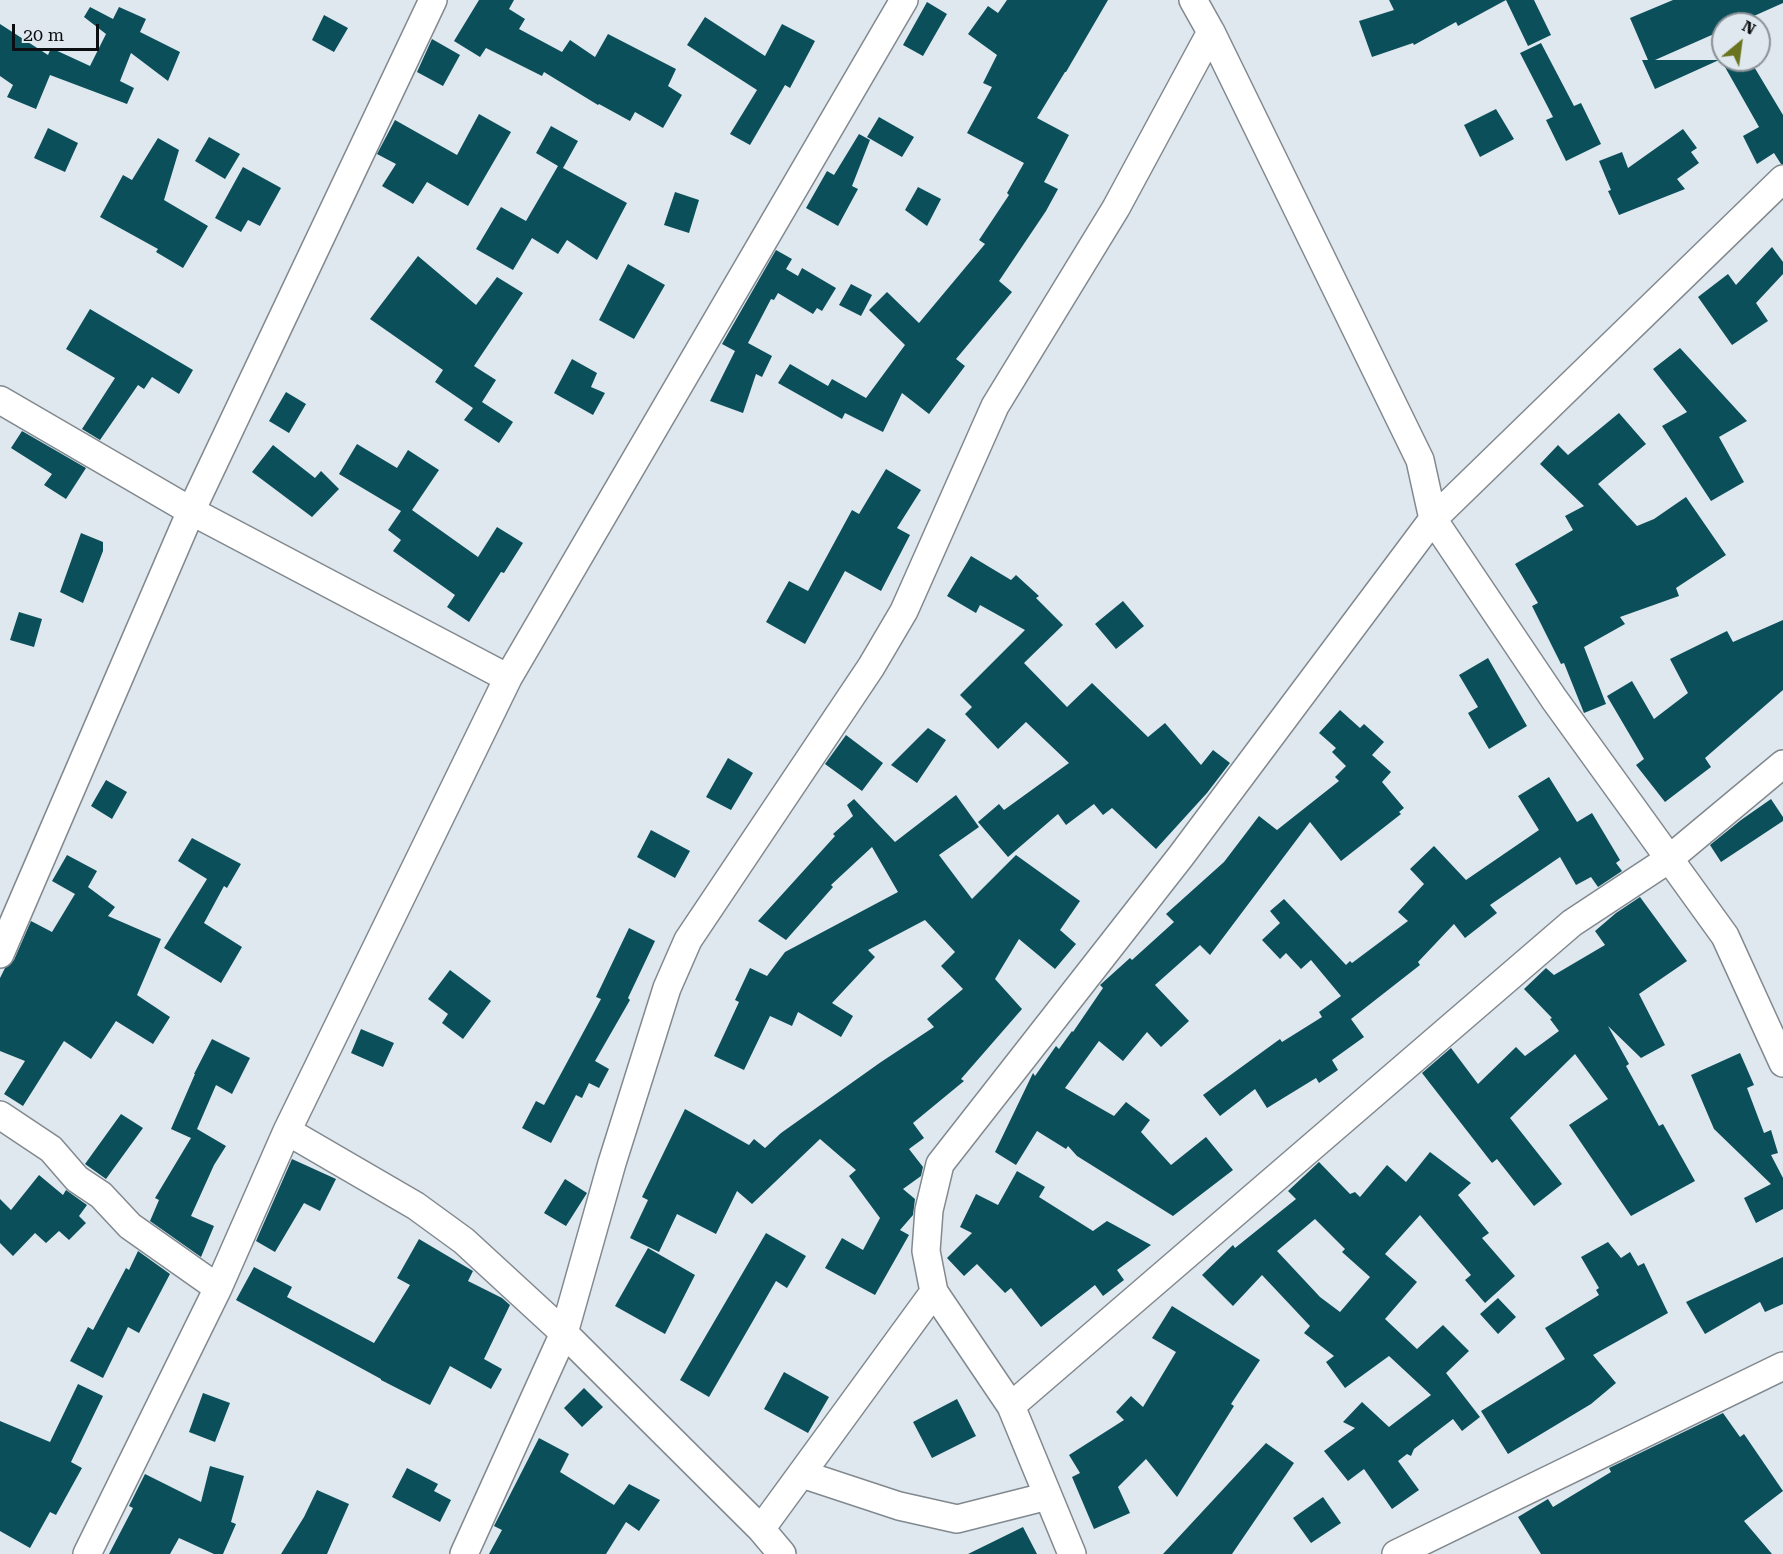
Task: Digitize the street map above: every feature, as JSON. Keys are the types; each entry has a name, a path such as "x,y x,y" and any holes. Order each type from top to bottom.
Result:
{"street":[{"path":"0,954 191,511 433,0"},
{"path":"87,1554 218,1288 287,1131 508,678 903,0"},
{"path":"1192,0 1211,32 1420,460 1433,519 1554,699 1725,936 1783,1063"},
{"path":"464,1554 564,1333 666,988 688,940 871,667 898,620 995,406 1116,208 1211,32"},
{"path":"1072,1554 1011,1406 934,1292 926,1251 928,1210 940,1164 1174,865 1433,519 1783,180"},
{"path":"0,400 191,511 508,678"},
{"path":"1011,1406 1572,923 1670,859 1783,764"},
{"path":"0,1115 51,1149 77,1179 101,1195 130,1226 218,1288"},
{"path":"287,1131 416,1206 464,1241 564,1333 762,1529 782,1554"},
{"path":"762,1529 934,1292"},
{"path":"1395,1554 1783,1366"},
{"path":"802,1473 899,1506 957,1519 1048,1496"}],"building":[{"path":"479,0 514,0 509,9 525,19 519,29 562,52 570,40 595,57 608,34 676,69 668,86 682,95 663,128 635,112 630,121 598,105 544,72 542,76 486,48 480,57 454,41"},
{"path":"1007,0 1108,0 1037,118 1069,135 1044,182 1058,189 999,281 1012,292 956,359 965,366 929,414 902,393 883,432 845,413 842,419 778,383 790,364 828,386 832,379 866,398 905,345 869,310 887,292 919,323 985,244 979,240 1009,195 1007,193 1024,163 967,133 992,87 983,83 997,55 968,34 988,6 998,13"},
{"path":"1389,0 1506,0 1458,26 1456,22 1414,45 1413,43 1372,57 1359,21 1394,10"},
{"path":"1506,0 1534,0 1551,35 1528,46"},
{"path":"1673,0 1783,0 1783,3 1763,12 1711,12 1711,35 1655,60 1711,60 1711,64 1655,89 1642,60 1648,60 1630,18"},
{"path":"927,2 947,14 923,56 903,45"},
{"path":"90,7 113,19 119,7 146,19 140,32 180,52 168,81 131,53 120,81 134,88 127,104 50,75 36,109 7,97 13,85 0,76 0,24 48,55 51,48 90,66 106,34 84,17"},
{"path":"324,15 348,28 334,52 312,40"},
{"path":"705,17 765,56 782,24 815,41 790,88 785,85 750,145 730,134 757,90 687,45"},
{"path":"432,39 460,55 443,86 417,72"},
{"path":"1541,43 1574,106 1581,103 1601,144 1566,161 1546,120 1553,117 1520,53"},
{"path":"1728,72 1757,72 1783,115 1783,164 1774,153 1757,164 1743,136 1759,127"},
{"path":"1496,109 1514,139 1480,157 1464,125"},
{"path":"479,114 511,132 468,206 427,182 413,204 382,186 396,164 377,154 395,120 457,155"},
{"path":"879,117 914,137 902,157 867,137"},
{"path":"551,126 578,141 563,168 627,203 597,260 567,240 558,254 532,238 513,270 476,249 501,207 526,221 558,166 536,153"},
{"path":"48,128 78,143 65,172 34,158"},
{"path":"1683,129 1697,148 1691,152 1699,163 1677,179 1685,189 1619,215 1608,191 1611,190 1599,161 1622,152 1628,168"},
{"path":"859,134 870,140 852,186 858,189 838,226 806,208 827,171 834,175"},
{"path":"209,137 240,154 225,179 195,161"},
{"path":"158,138 179,150 164,200 208,226 183,268 156,252 158,249 100,217 123,175 132,180"},
{"path":"243,167 281,188 260,226 248,220 241,232 215,218"},
{"path":"918,187 941,199 927,226 905,210"},
{"path":"675,192 699,200 689,233 664,225"},
{"path":"1772,247 1783,262 1783,274 1756,303 1768,321 1732,345 1698,297 1728,274 1736,285"},
{"path":"776,250 792,259 786,269 798,276 802,268 836,288 822,311 817,308 813,314 778,293 774,300 771,299 748,343 772,356 762,377 756,374 743,413 710,401 735,351 722,344"},
{"path":"418,256 476,305 497,277 523,293 474,366 496,380 482,402 513,422 499,443 464,420 473,408 435,382 443,370 370,319"},
{"path":"628,264 665,285 634,339 599,320"},
{"path":"851,284 872,295 861,316 839,305"},
{"path":"90,309 193,370 179,394 152,377 144,389 138,385 100,440 82,429 115,378 66,349"},
{"path":"1680,348 1747,421 1719,437 1744,482 1711,501 1662,426 1687,412 1653,369"},
{"path":"572,359 597,373 591,387 605,393 593,415 554,393"},
{"path":"286,392 306,404 289,433 269,421"},
{"path":"1619,413 1646,444 1598,484 1637,526 1654,519 1686,497 1726,555 1676,588 1679,596 1620,617 1625,624 1584,647 1606,704 1584,713 1564,663 1561,664 1532,606 1538,603 1515,564 1573,530 1565,516 1584,506 1540,464 1558,445 1568,455"},
{"path":"22,431 86,468 66,499 44,485 52,474 11,448"},
{"path":"357,444 397,468 408,450 439,470 412,510 478,557 497,527 523,543 469,622 447,607 455,595 393,551 401,540 388,530 401,511 339,474"},
{"path":"273,445 315,478 321,471 339,489 312,517 252,472"},
{"path":"886,469 921,490 897,528 910,535 881,591 845,571 805,644 766,622 789,581 808,591 852,510 859,514"},
{"path":"81,533 103,542 103,551 83,603 60,592"},
{"path":"971,556 1011,580 1016,575 1039,596 1036,598 1063,625 1024,663 1067,707 1092,683 1148,737 1165,723 1201,765 1213,750 1230,763 1207,793 1156,849 1112,808 1103,815 1094,804 1066,825 1058,814 1008,857 978,822 999,804 1004,810 1069,763 1026,722 998,749 965,714 972,707 960,695 1025,630 980,605 976,613 947,596"},
{"path":"1123,601 1144,626 1116,649 1095,624"},
{"path":"19,612 42,619 34,647 10,640"},
{"path":"1783,620 1783,690 1705,758 1711,767 1665,802 1636,765 1644,759 1607,696 1632,681 1654,719 1688,693 1670,659 1727,631 1733,642"},
{"path":"1488,658 1527,726 1489,749 1468,713 1478,707 1459,675"},
{"path":"1340,710 1360,728 1364,724 1384,742 1372,755 1391,772 1382,782 1404,808 1399,812 1401,814 1341,861 1310,822 1210,955 1200,945 1155,985 1189,1021 1161,1047 1147,1032 1123,1061 1099,1041 1065,1088 1114,1116 1126,1102 1150,1120 1141,1132 1171,1165 1206,1137 1233,1170 1173,1216 1077,1156 1068,1146 1066,1149 1037,1131 1016,1165 995,1152 1033,1073 1035,1076 1056,1046 1059,1049 1073,1032 1103,988 1100,985 1174,922 1166,914 1224,862 1259,816 1277,830 1339,781 1335,777 1346,766 1332,752 1336,748 1319,733"},
{"path":"928,728 946,740 917,783 891,765"},
{"path":"846,735 883,763 862,791 825,764"},
{"path":"728,758 753,773 731,810 706,797"},
{"path":"1549,777 1577,822 1592,813 1620,860 1616,863 1622,871 1598,887 1591,877 1576,885 1560,857 1490,905 1497,913 1465,938 1454,924 1418,962 1420,965 1351,1019 1364,1037 1332,1060 1338,1070 1319,1083 1316,1078 1267,1108 1255,1089 1220,1116 1203,1095 1280,1039 1282,1042 1322,1017 1319,1012 1341,996 1311,960 1301,969 1286,953 1280,959 1262,940 1280,923 1270,911 1284,899 1346,965 1350,961 1352,963 1408,921 1398,912 1424,884 1410,869 1434,846 1466,880 1539,830 1518,796"},
{"path":"106,780 127,792 112,819 91,806"},
{"path":"956,795 979,827 939,855 972,899 1016,855 1080,901 1060,930 1076,944 1055,969 1019,939 995,979 1022,1009 961,1079 964,1081 913,1123 924,1138 909,1149 923,1167 921,1176 903,1189 915,1199 913,1215 900,1230 909,1235 875,1295 825,1268 842,1238 863,1250 880,1218 849,1176 856,1170 820,1139 752,1204 737,1191 716,1234 677,1214 659,1252 630,1238 648,1200 642,1197 685,1109 749,1145 754,1139 765,1148 781,1133 934,1027 927,1019 963,989 941,966 955,952 925,920 868,950 875,957 832,1003 853,1016 841,1037 798,1012 792,1026 770,1016 744,1070 714,1056 739,1002 735,1000 750,968 767,976 785,952 898,892 872,847 831,885 833,887 786,940 758,921 835,836 833,834 853,816 847,805 854,799 895,842"},
{"path":"1771,799 1783,817 1783,821 1721,862 1710,845"},
{"path":"651,830 690,851 675,878 637,857"},
{"path":"192,838 241,864 227,888 224,886 204,923 242,947 221,983 164,948 207,879 178,861"},
{"path":"67,855 97,871 88,887 115,907 108,916 161,939 137,995 170,1017 153,1044 116,1021 91,1059 64,1041 23,1106 4,1094 25,1061 0,1051 0,978 5,968 14,960 31,921 52,932 75,894 52,881"},
{"path":"1640,897 1687,961 1639,994 1665,1045 1641,1058 1608,1026 1629,1064 1626,1066 1659,1126 1663,1124 1695,1181 1631,1216 1569,1125 1608,1099 1575,1054 1510,1118 1562,1184 1534,1206 1497,1159 1492,1163 1422,1073 1451,1048 1478,1084 1516,1047 1525,1056 1559,1031 1550,1019 1552,1018 1524,989 1546,968 1554,975 1605,945 1595,931"},
{"path":"629,928 655,941 628,998 630,1000 595,1061 609,1069 599,1088 589,1083 582,1098 576,1095 551,1143 522,1128 536,1101 544,1105 591,1018 601,999 596,997"},
{"path":"450,970 491,1001 463,1039 442,1023 448,1014 428,999"},
{"path":"361,1029 394,1043 383,1067 351,1053"},
{"path":"212,1039 250,1058 232,1094 216,1085 197,1129 226,1146 214,1165 191,1216 214,1226 201,1257 150,1221 159,1200 155,1198 191,1138 171,1129 194,1074"},
{"path":"1740,1053 1754,1085 1747,1088 1764,1133 1771,1130 1778,1153 1771,1155 1783,1178 1783,1209 1756,1223 1744,1198 1771,1184 1714,1129 1691,1075"},
{"path":"121,1114 143,1128 106,1179 85,1164"},
{"path":"1430,1152 1471,1183 1458,1195 1489,1233 1482,1238 1515,1276 1485,1303 1465,1280 1471,1275 1420,1215 1385,1254 1417,1282 1385,1319 1417,1349 1443,1325 1469,1351 1446,1373 1480,1417 1462,1431 1453,1419 1414,1449 1411,1456 1407,1454 1398,1461 1419,1490 1392,1509 1364,1469 1348,1481 1324,1451 1355,1428 1343,1422 1362,1402 1389,1427 1431,1395 1389,1356 1345,1388 1326,1362 1334,1356 1304,1333 1310,1326 1262,1275 1233,1306 1202,1275 1233,1245 1235,1248 1296,1199 1288,1191 1319,1162 1350,1194 1355,1192 1360,1197 1387,1165 1406,1182","holes":["1315,1219 1345,1249 1342,1252 1370,1277 1340,1312 1320,1297 1277,1251"]},
{"path":"292,1159 336,1179 320,1211 304,1203 275,1252 256,1241"},
{"path":"1017,1171 1045,1187 1039,1197 1093,1231 1107,1221 1151,1245 1117,1270 1124,1280 1103,1296 1095,1285 1041,1327 1011,1288 1005,1293 977,1264 964,1276 947,1258 972,1233 960,1227 976,1194 998,1205"},
{"path":"39,1175 63,1195 66,1190 87,1205 79,1216 86,1223 69,1240 59,1231 46,1243 35,1233 13,1256 0,1243 0,1199 11,1210"},
{"path":"565,1179 587,1193 566,1226 544,1213"},
{"path":"766,1233 806,1256 787,1288 776,1281 709,1397 680,1380"},
{"path":"419,1239 473,1271 468,1281 502,1298 510,1305 484,1359 502,1369 491,1389 450,1366 430,1405 236,1300 254,1267 292,1287 287,1297 374,1343 410,1285 397,1278"},
{"path":"1608,1242 1621,1258 1630,1252 1638,1266 1644,1263 1668,1313 1593,1355 1616,1383 1591,1404 1508,1454 1481,1411 1565,1359 1545,1328 1599,1295 1596,1290 1599,1288 1581,1257"},
{"path":"648,1248 695,1275 665,1334 615,1306"},
{"path":"138,1251 170,1274 139,1333 128,1327 103,1378 70,1361 88,1327 93,1330 126,1268 129,1270"},
{"path":"1783,1257 1783,1304 1765,1312 1760,1302 1705,1334 1686,1302"},
{"path":"1498,1298 1516,1317 1498,1334 1480,1314"},
{"path":"1172,1306 1260,1360 1231,1404 1234,1406 1177,1497 1146,1459 1118,1487 1130,1513 1094,1529 1072,1477 1080,1473 1069,1455 1124,1420 1116,1412 1131,1396 1143,1407 1176,1352 1152,1338"},
{"path":"784,1372 829,1397 808,1433 764,1409"},
{"path":"78,1384 103,1396 71,1462 82,1468 56,1515 50,1512 30,1548 0,1531 0,1421 50,1442"},
{"path":"584,1388 603,1407 582,1427 564,1408"},
{"path":"203,1393 230,1403 215,1442 189,1432"},
{"path":"957,1399 976,1436 932,1458 913,1422"},
{"path":"1723,1413 1740,1437 1744,1434 1783,1491 1744,1521 1772,1554 1541,1554 1518,1517 1548,1499 1553,1507 1611,1472 1609,1468"},
{"path":"539,1438 569,1454 560,1472 614,1505 629,1484 660,1500 639,1531 626,1522 606,1554 489,1554 502,1530 494,1526"},
{"path":"1266,1443 1294,1463 1232,1554 1163,1554"},
{"path":"210,1466 244,1476 231,1522 236,1524 223,1554 214,1554 179,1538 170,1554 109,1554 133,1508 129,1506 145,1474 201,1502"},
{"path":"407,1468 438,1484 434,1491 451,1500 440,1522 392,1497"},
{"path":"317,1490 349,1504 327,1554 281,1554 304,1517"},
{"path":"1323,1497 1341,1523 1311,1543 1293,1518"},
{"path":"1023,1527 1037,1554 968,1554"}]}
